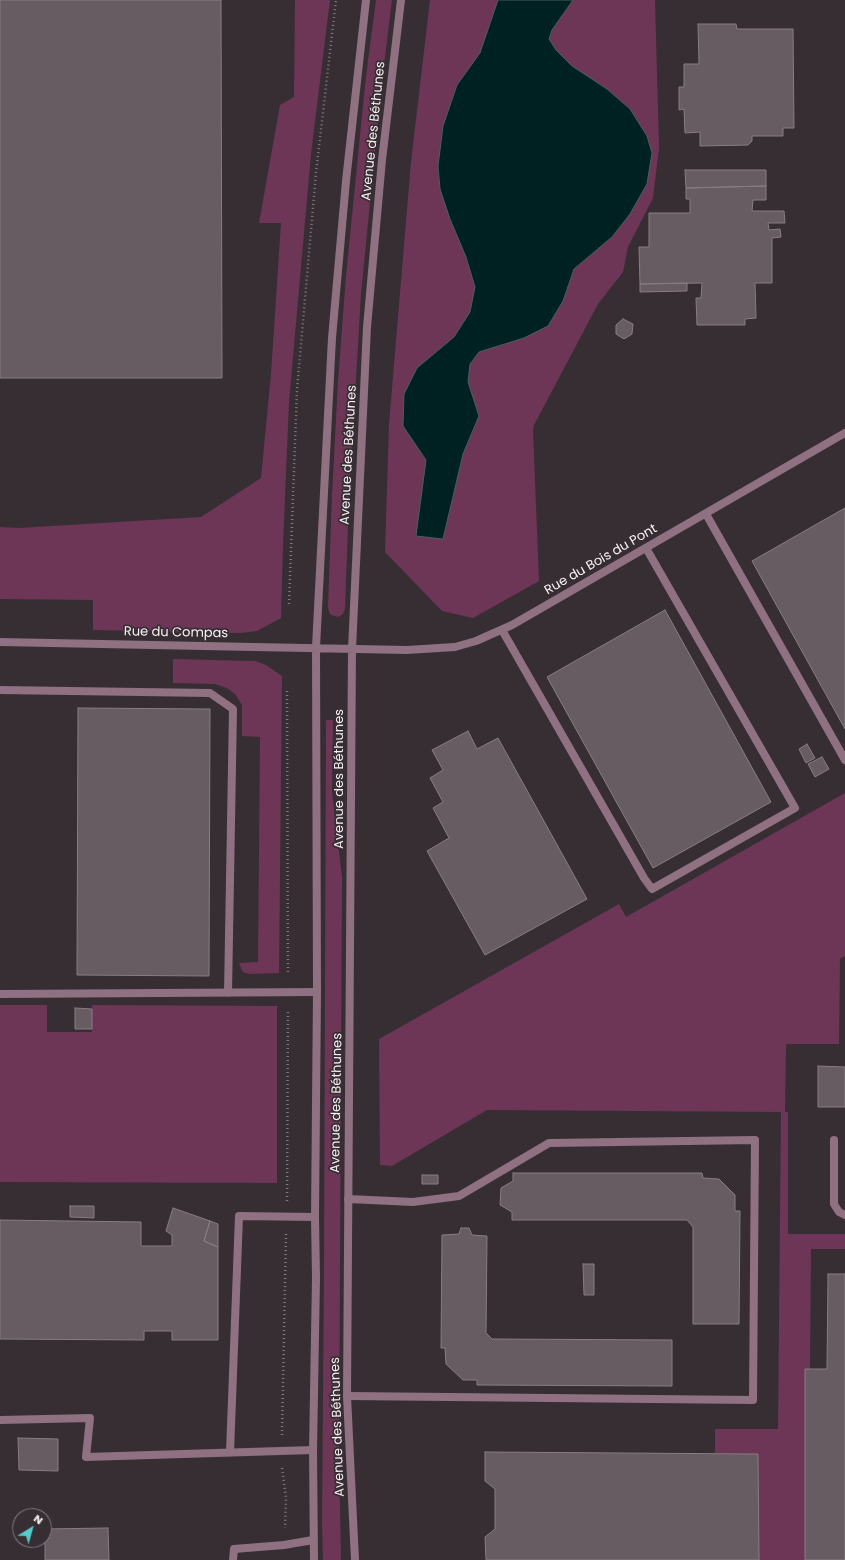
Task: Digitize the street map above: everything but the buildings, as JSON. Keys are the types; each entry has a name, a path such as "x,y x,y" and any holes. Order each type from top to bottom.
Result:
{"street":[{"name":"Avenue des Béthunes","path":"314,1560 313,1450 316,1278 316,648 332,338 366,0"},
{"name":"Avenue des Béthunes","path":"355,1560 347,1396 352,649 367,327 382,160 401,0"},
{"name":"Rue du Bois du Pont","path":"352,649 407,650 455,647 476,641 502,630 845,433"},
{"path":"706,514 845,760"},
{"path":"502,630 652,889 795,808 646,548"},
{"name":"Rue du Compas","path":"0,642 352,649"},
{"path":"0,690 210,693 233,709 228,993"},
{"path":"0,994 316,992"},
{"path":"347,1396 754,1400 755,1140 549,1143 459,1196 413,1202 348,1199"},
{"path":"834,1140 834,1204 839,1212 845,1215"},
{"path":"230,1452 239,1216 315,1217"},
{"path":"0,1420 90,1418 86,1457 313,1450"},
{"path":"233,1560 234,1549 284,1545 313,1540"}],"path":[{"path":"289,604 298,382 316,173 336,0"},
{"path":"284,1545 286,1498 282,1473 282,1451 288,992 287,691"}],"shaded area":[{"path":"295,0 330,0 311,154 289,402 281,618 257,631 241,633 93,630 93,600 0,599 0,527 19,528 201,517 261,478 271,374 281,223 259,223 280,105 294,97"},
{"path":"376,0 392,0 382,81 361,294 349,497 345,608 343,614 338,617 331,615 328,607 338,381 346,276 366,76"},
{"path":"430,0 498,0 480,53 457,85 438,166 440,189 450,219 466,257 475,287 470,312 454,337 417,368 403,426 426,460 416,536 443,539 463,454 479,417 468,382 470,364 479,352 524,338 563,301 574,269 612,237 630,214 647,136 630,109 607,89 572,66 556,50 549,39 552,30 573,0 655,0 659,148 653,198 628,247 623,272 598,304 534,425 539,581 473,618 442,611 385,552 389,424 411,162"},
{"path":"173,659 255,661 266,665 282,676 279,973 245,973 242,971 239,963 258,962 260,737 242,736 242,705 235,694 227,688 215,684 173,683"},
{"path":"326,720 333,720 332,792 342,877 339,1452 341,1560 323,1560 322,1523"},
{"path":"845,793 845,956 840,959 839,1044 786,1044 785,1112 788,1112 788,1234 845,1234 845,1249 811,1249 810,1369 805,1369 805,1560 759,1560 758,1454 715,1453 715,1429 778,1429 781,1112 487,1110 392,1166 380,1165 379,1039 619,904 626,917"},
{"path":"0,1005 47,1005 47,1032 92,1032 92,1005 277,1006 277,1183 0,1182"}],"water":[{"path":"498,0 573,0 552,30 549,39 556,50 572,66 607,89 630,109 647,136 652,153 647,184 630,214 612,237 574,269 563,301 548,326 524,338 479,352 470,364 468,382 479,416 463,454 443,539 416,536 426,460 403,426 404,394 417,368 454,337 470,312 475,287 466,257 450,219 440,189 438,166 443,126 457,85 480,53"}]}
